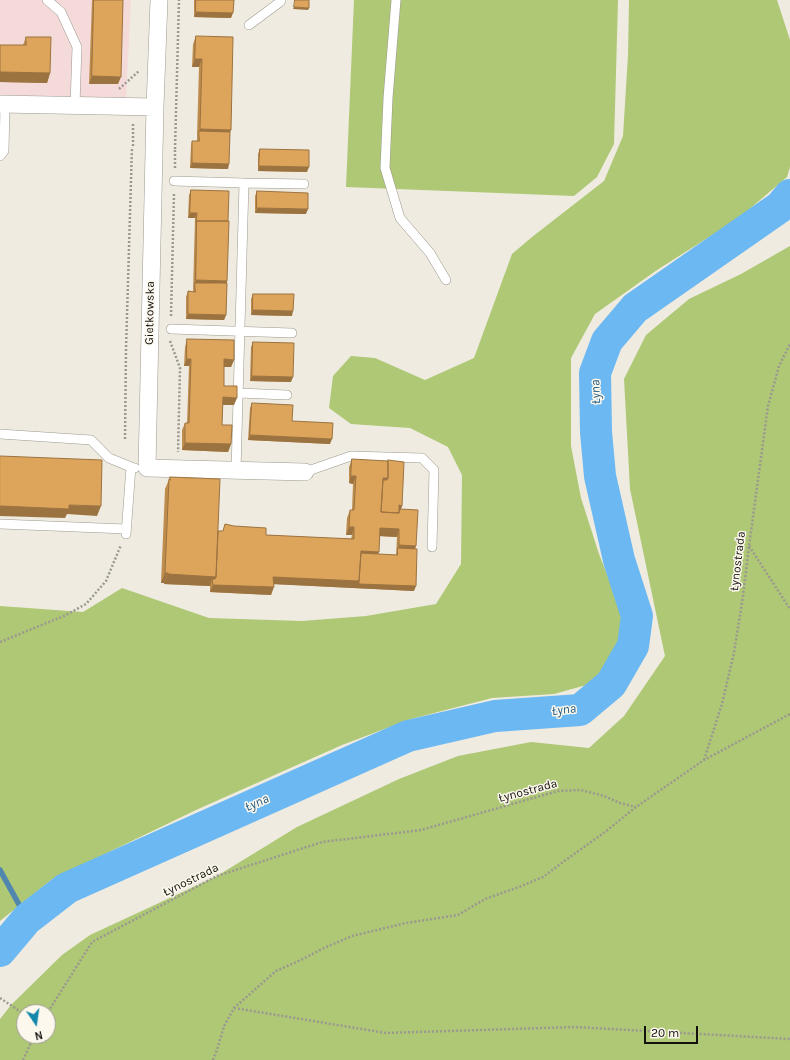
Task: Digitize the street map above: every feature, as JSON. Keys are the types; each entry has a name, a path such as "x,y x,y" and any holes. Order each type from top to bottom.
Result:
{"street":[{"name":"Gietkowska","path":"139,468 159,0"},
{"path":"2,104 155,107"},
{"path":"139,468 305,472"}],"lane":[{"path":"47,0 61,12 78,47 75,105"},
{"path":"249,25 281,0"},
{"path":"396,0 388,98 385,168 400,218 430,253 446,280"},
{"path":"0,156 4,151 2,104"},
{"path":"174,181 304,184"},
{"path":"236,471 244,183"},
{"path":"171,329 292,333"},
{"path":"239,393 287,395"},
{"path":"0,434 91,440 109,458 139,468 126,532 0,524"},
{"path":"305,472 351,456 422,458 434,470 432,548"}],"path":[{"path":"177,469 180,368 170,342 179,0"},
{"path":"114,93 144,67"},
{"path":"125,439 126,349 133,123"},
{"path":"132,147 138,147"},
{"path":"169,148 175,149"},
{"name":"Łynostrada","path":"704,760 722,704 734,653 768,406 779,366 790,344"},
{"path":"0,642 64,616 86,604 106,581 126,532"},
{"path":"749,546 790,609"},
{"path":"213,1060 224,1026 234,1008 276,971 352,936 406,923 458,915 485,899 519,888 543,877 605,832 636,807 704,760 790,714"},
{"name":"Łynostrada","path":"53,1004 92,942 217,876 322,842 421,830 558,791 581,790 636,807"},
{"path":"1,999 16,1009"},
{"path":"234,1008 386,1033 575,1027 790,1039"},
{"path":"22,1060 30,1044"}],"shaded area":[{"path":"0,0 131,0 126,99 0,95"}],"green space":[{"path":"354,0 618,0 614,144 597,177 574,196 346,187"},
{"path":"629,0 777,0 790,40 790,167 787,177 739,218 657,270 595,314 571,358 571,446 581,498 599,554 624,617 617,660 590,684 554,694 492,698 411,719 342,745 196,810 51,880 0,921 0,606 83,612 122,588 209,618 302,621 366,616 436,604 461,564 462,475 448,447 410,428 351,424 329,408 333,376 351,356 375,358 425,380 474,358 512,254 604,181 623,136 628,55"},
{"path":"790,246 790,1060 0,1060 0,1019 11,1005 62,955 90,935 217,876 297,827 399,779 458,756 531,742 589,748 624,716 665,656 630,489 624,379 646,335 689,299 741,274"}],"building":[{"path":"94,0 123,0 121,77 92,76"},
{"path":"196,0 234,0 233,13 196,12"},
{"path":"295,0 309,0 309,8 294,7"},
{"path":"196,36 233,37 231,130 200,129 202,59 195,59"},
{"path":"26,37 51,37 50,73 0,72 0,45 26,45"},
{"path":"199,131 230,132 229,164 192,163 192,141 199,141"},
{"path":"260,149 309,150 309,167 259,166"},
{"path":"191,190 229,191 228,221 197,221 196,223 197,213 190,213"},
{"path":"257,191 308,193 308,209 257,208"},
{"path":"197,221 229,221 227,281 196,280"},
{"path":"195,283 227,283 226,315 188,314 188,291 195,292"},
{"path":"253,294 294,294 293,311 253,310"},
{"path":"187,339 234,340 234,360 224,359 224,386 237,386 237,398 223,397 222,425 232,425 231,444 185,443 185,423 189,423 191,359 187,359"},
{"path":"253,342 294,343 293,377 252,376"},
{"path":"252,403 293,405 292,421 333,423 332,439 250,435"},
{"path":"0,456 102,460 101,506 69,505 69,509 0,506"},
{"path":"352,459 388,461 388,478 383,478 381,512 399,513 400,509 418,510 416,546 399,545 399,529 380,528 379,552 361,551 359,581 273,577 274,587 213,585 212,579 215,579 216,577 218,531 223,531 225,524 266,528 266,535 354,539 354,527 349,527 350,510 354,510 356,476 351,476"},
{"path":"388,460 404,462 402,506 399,505 399,513 381,512 383,480 387,480 388,478"},
{"path":"170,477 220,479 216,577 165,573"},
{"path":"398,548 417,549 416,586 359,584 361,553 397,555"}],"waterway":[{"name":"Łyna","path":"0,951 27,919 67,888 408,736 495,716 580,710 611,684 633,646 637,616 619,560 600,476 596,432 595,373 607,341 635,308 780,207 790,195"},
{"path":"0,870 27,919"}]}
